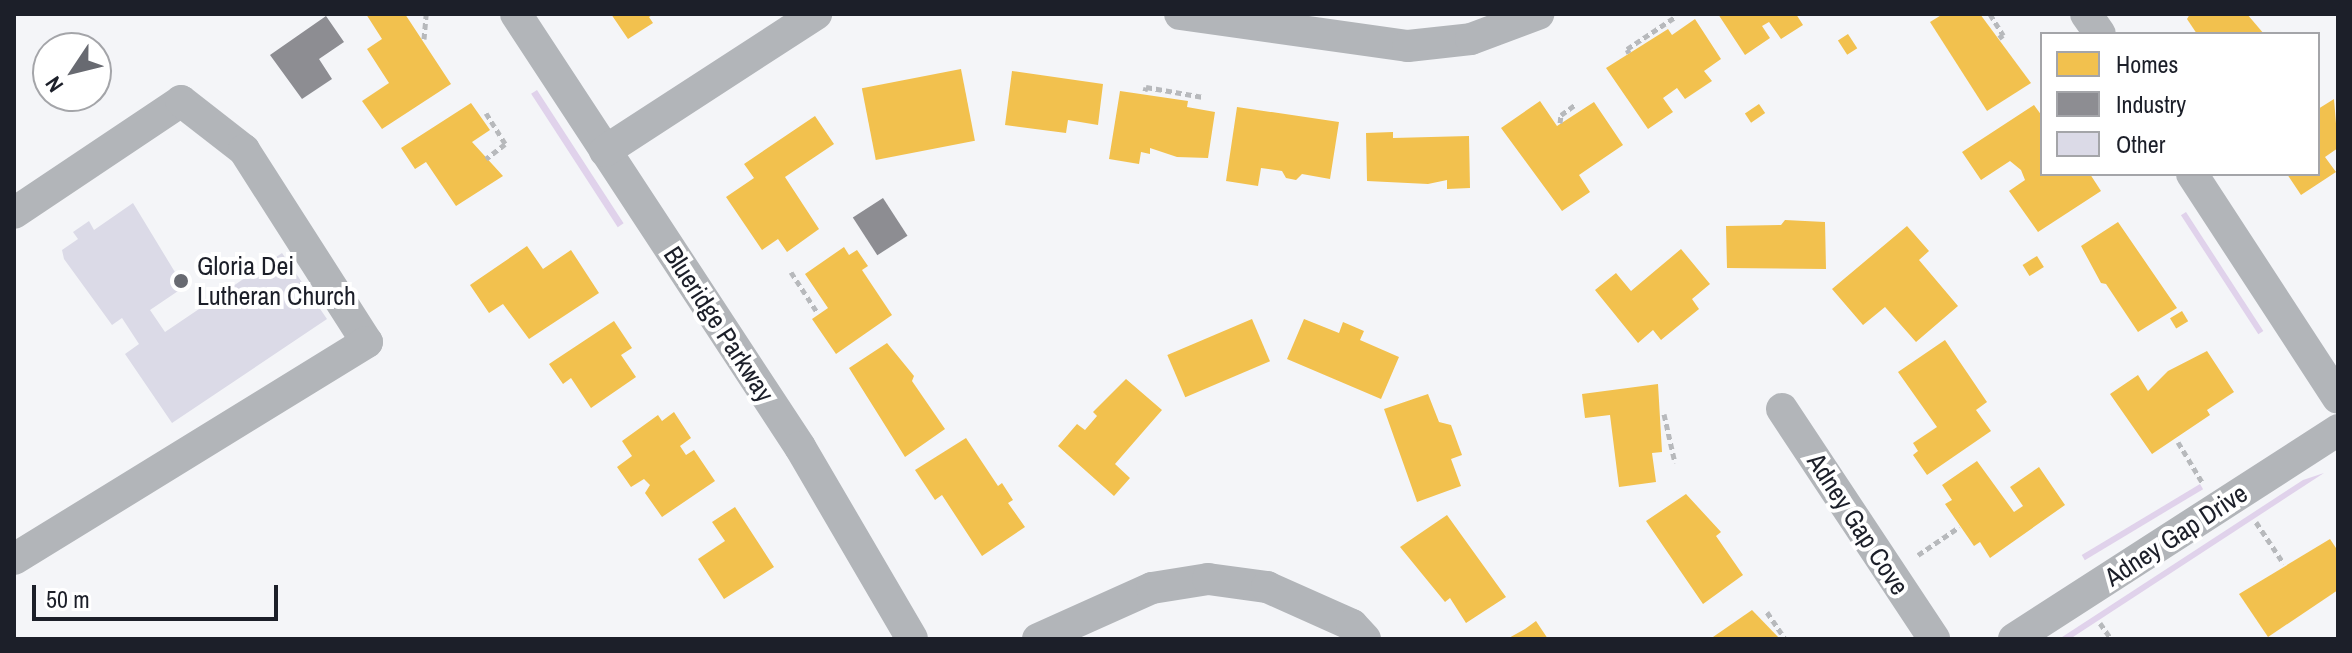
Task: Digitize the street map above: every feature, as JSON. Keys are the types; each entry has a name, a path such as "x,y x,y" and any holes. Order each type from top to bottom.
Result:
{"street":[{"name":"Blueridge Parkway","path":"516,14 800,447 912,639"},
{"path":"605,151 816,14"},
{"path":"1180,14 1408,46 1471,39 1538,14"},
{"path":"2086,14 2099,32"},
{"path":"14,213 181,101 244,150 367,342 14,559"},
{"path":"2193,176 2338,398"},
{"name":"Adney Gap Cove","path":"1782,409 1934,639"},
{"name":"Adney Gap Drive","path":"2014,639 2338,430"},
{"path":"1038,639 1152,588 1208,579 1267,587 1352,625 1365,639"}],"path":[{"path":"424,39 426,14"},
{"path":"1990,14 2003,35 1999,38"},
{"path":"1629,53 1627,49 1675,17"},
{"path":"1145,91 1146,87 1203,97"},
{"path":"1560,123 1561,115 1576,104"},
{"path":"486,113 505,144 486,159"},
{"path":"791,272 817,312"},
{"path":"1664,414 1675,463"},
{"path":"2178,442 2205,488"},
{"path":"2256,522 2284,564"},
{"path":"1918,555 1959,527"},
{"path":"1767,612 1785,639"},
{"path":"2100,623 2111,639"}],"shaded area":[{"path":"537,90 624,223 618,227 531,94"},
{"path":"2186,212 2263,331 2258,334 2181,215"},
{"path":"2324,473 2070,639 2059,639 2303,480"},
{"path":"2200,484 2203,489 2085,560 2082,555"}],"building: Homes":[{"path":"366,14 405,14 451,84 382,129 362,101 389,83 367,49 382,39"},
{"path":"611,14 654,14 649,17 653,23 628,39"},
{"path":"1718,14 1796,14 1803,25 1781,39 1769,22 1762,26 1770,38 1745,55"},
{"path":"1943,14 1980,14 2031,83 1987,111 1930,22"},
{"path":"2190,14 2247,14 2262,32 2196,32 2187,19"},
{"path":"1695,19 1721,59 1704,71 1712,81 1685,99 1677,88 1663,98 1673,112 1648,129 1606,68 1668,29 1672,35"},
{"path":"1848,34 1857,48 1847,55 1838,41"},
{"path":"961,69 975,141 876,160 862,88"},
{"path":"1012,71 1103,84 1098,125 1068,120 1066,133 1005,125"},
{"path":"1120,91 1188,101 1187,107 1215,112 1208,158 1177,157 1150,148 1150,154 1141,152 1139,164 1109,159"},
{"path":"2334,99 2338,148 2325,157 2336,172 2301,195 2288,176 2320,176 2320,108"},
{"path":"1540,101 1557,126 1594,102 1623,145 1579,175 1590,192 1562,211 1501,128"},
{"path":"471,103 490,130 472,142 503,176 456,206 426,162 415,169 401,148"},
{"path":"1759,104 1765,113 1751,123 1745,114"},
{"path":"2034,105 2040,113 2040,176 2091,176 2101,191 2038,232 2009,191 2025,180 2021,170 2010,161 1981,180 1962,152"},
{"path":"1237,107 1339,122 1330,179 1302,174 1296,180 1286,178 1282,171 1261,168 1258,186 1226,181"},
{"path":"815,116 834,144 785,177 819,229 787,252 778,239 762,250 726,197 754,178 744,164"},
{"path":"1393,132 1393,138 1469,136 1470,188 1447,189 1447,180 1428,184 1367,181 1366,133"},
{"path":"1785,220 1825,222 1826,269 1727,268 1726,226 1781,225"},
{"path":"2118,222 2177,308 2138,332 2106,284 2101,283 2081,246"},
{"path":"1907,226 1929,251 1919,260 1958,306 1916,342 1885,307 1863,325 1832,289"},
{"path":"527,246 543,269 571,250 599,293 529,339 503,304 489,313 470,285"},
{"path":"844,247 849,255 857,250 868,266 862,270 892,315 836,354 812,319 828,308 805,274"},
{"path":"1681,249 1710,284 1692,299 1699,309 1661,340 1653,330 1638,343 1595,290 1616,273 1631,291"},
{"path":"2037,256 2044,267 2029,276 2023,265"},
{"path":"2182,311 2188,321 2176,328 2170,318"},
{"path":"1252,319 1270,361 1185,397 1167,355"},
{"path":"1304,319 1339,333 1343,322 1364,331 1360,340 1399,357 1381,399 1287,359"},
{"path":"614,321 632,348 621,355 636,377 591,408 571,378 563,384 549,364"},
{"path":"1945,340 1987,402 1976,410 1991,431 1927,475 1913,455 1918,451 1913,443 1937,427 1898,372"},
{"path":"887,343 914,376 912,381 945,429 905,457 849,368"},
{"path":"2207,351 2234,392 2207,410 2210,415 2152,454 2110,394 2138,375 2148,391 2168,371"},
{"path":"1126,379 1162,410 1115,464 1130,478 1114,496 1058,446 1077,424 1085,430 1097,416 1093,412"},
{"path":"1658,384 1662,452 1652,453 1656,482 1619,487 1610,415 1585,418 1582,394"},
{"path":"1428,394 1439,422 1451,425 1462,455 1451,459 1461,486 1417,502 1384,409"},
{"path":"674,412 691,438 680,446 686,455 694,450 715,481 662,517 645,493 650,485 644,479 631,487 617,467 632,456 622,441 658,415 662,421"},
{"path":"966,438 998,486 1002,483 1013,500 1008,503 1025,527 982,556 942,495 935,500 915,470"},
{"path":"1977,461 2014,512 2023,506 2010,487 2039,467 2065,505 1990,558 1980,542 1974,546 1945,504 1952,500 1942,485"},
{"path":"1686,494 1721,532 1716,536 1743,575 1703,604 1646,521"},
{"path":"735,507 774,567 724,599 698,559 725,541 712,522"},
{"path":"1447,515 1506,597 1466,623 1450,598 1445,602 1400,547"},
{"path":"2330,539 2338,551 2338,590 2268,637 2239,594"},
{"path":"1752,610 1780,639 1714,639 1713,637"},
{"path":"1536,621 1548,639 1507,639 1525,629"}],"building: Industry":[{"path":"326,16 344,42 319,59 332,79 302,99 270,55"},
{"path":"883,198 908,236 877,255 853,218"}],"building: Other":[{"path":"133,203 184,287 150,310 165,332 282,253 327,319 172,423 125,354 139,344 122,318 112,325 64,259 62,250 78,239 73,232 89,221 94,230"}],"place":[{"name":"Gloria Dei Lutheran Church","path":"181,281"}]}
